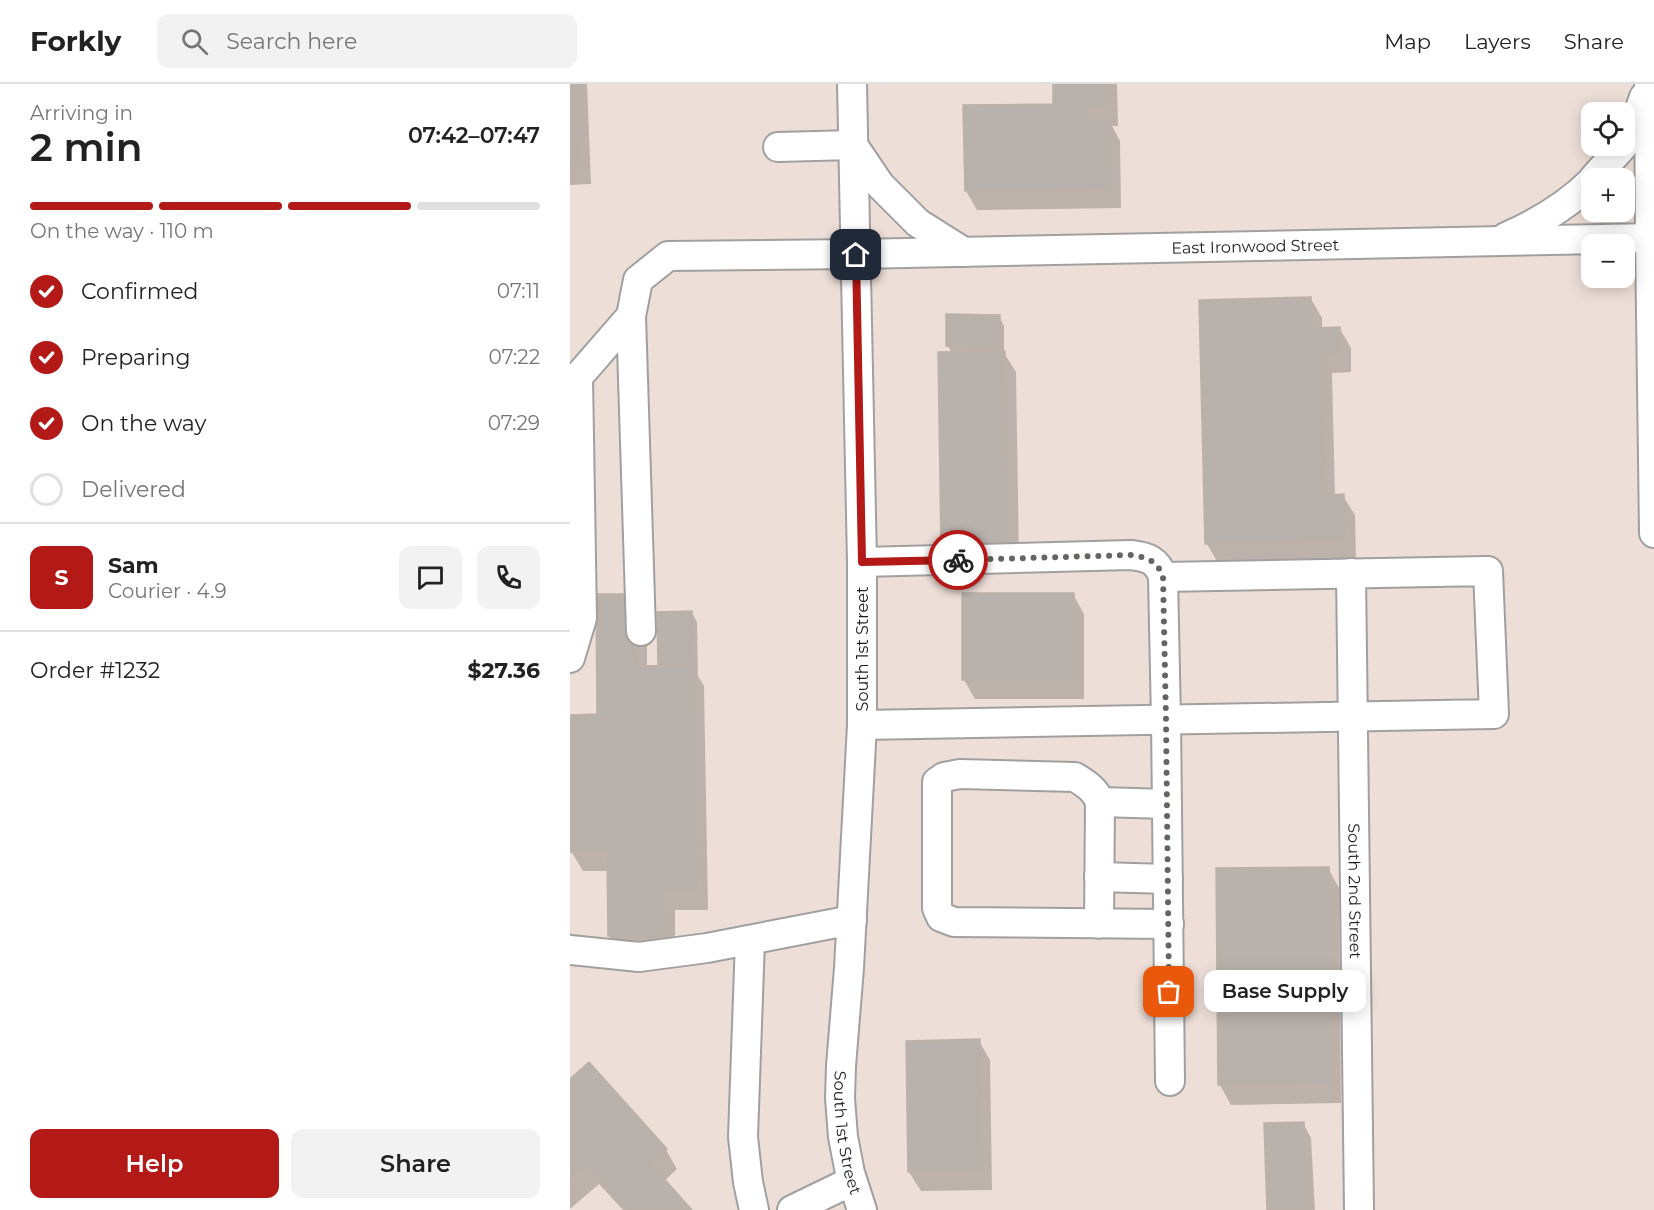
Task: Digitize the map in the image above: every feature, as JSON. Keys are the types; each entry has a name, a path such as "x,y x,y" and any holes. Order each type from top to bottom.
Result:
{"street":[{"name":"South 1st Street","path":"852,84 862,562 862,725 840,1098 843,1137 852,1181 862,1210"},
{"path":"1650,84 1654,93"},
{"path":"1635,123 1650,84"},
{"path":"1650,84 1654,533"},
{"path":"778,147 853,145 880,185 918,223 964,252"},
{"path":"1603,168 1614,156"},
{"path":"1497,241 1531,226 1562,207 1581,190"},
{"name":"East Ironwood Street","path":"641,631 631,316 638,280 668,256 856,255 1652,238"},
{"path":"570,658 582,618 578,377 631,316"},
{"path":"862,562 1131,555 1153,561 1160,567 1163,577 1166,720 1170,1081"},
{"path":"862,725 1494,714 1488,571 1163,577"},
{"name":"South 2nd Street","path":"1351,573 1359,1210"},
{"path":"1099,924 1100,802 1096,793 1087,785 1075,777 960,774 944,777 937,782 937,908 941,917 954,922 1099,924 1169,924"},
{"path":"1100,802 1167,804"},
{"path":"1099,877 1168,879"},
{"path":"570,950 639,957 707,948 852,920"},
{"path":"750,940 743,1137 754,1210"},
{"path":"792,1210 852,1181"}],"shaded area":[{"path":"570,84 1654,84 1654,1210 570,1210"}],"building":[{"path":"570,84 578,84 581,165 570,166"},
{"path":"1053,84 1107,84 1108,107 1087,107 1087,120 1110,120 1111,189 965,191 963,105 1053,104"},
{"path":"1311,297 1312,328 1340,327 1341,353 1322,354 1326,495 1344,494 1345,540 1205,544 1199,300"},
{"path":"946,314 1000,315 999,347 946,346"},
{"path":"1005,351 1008,544 941,545 938,352"},
{"path":"962,593 1074,593 1074,680 962,680"},
{"path":"596,594 636,594 637,666 694,665 697,891 664,891 665,936 608,936 607,851 570,852 570,715 597,714"},
{"path":"692,611 694,665 658,665 657,612"},
{"path":"1329,867 1331,1084 1218,1085 1216,868"},
{"path":"980,1039 982,1171 908,1172 906,1041"},
{"path":"589,1062 667,1149 651,1164 692,1210 628,1210 587,1165 570,1180 570,1079"},
{"path":"1304,1122 1308,1210 1267,1210 1264,1123"}],"way so far":[{"path":"958,560 1131,555 1153,561 1160,567 1163,577 1167,741 1169,992"}],"place":[{"name":"Base Supply","path":"1169,992"}],"route":[{"path":"856,255 862,562 958,560"}]}
